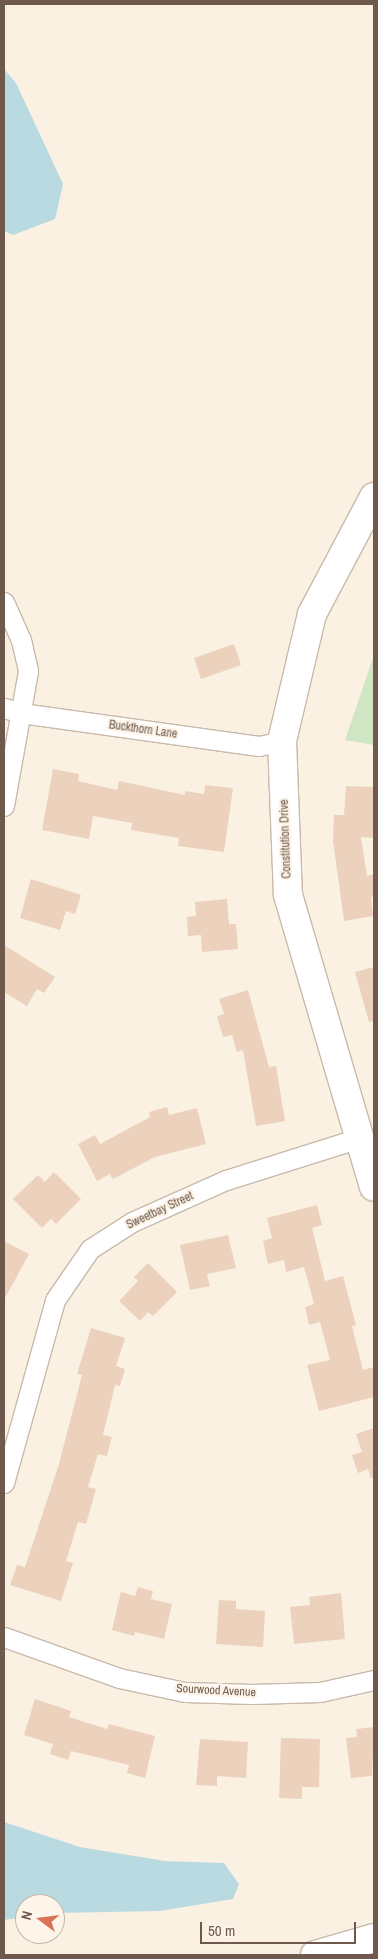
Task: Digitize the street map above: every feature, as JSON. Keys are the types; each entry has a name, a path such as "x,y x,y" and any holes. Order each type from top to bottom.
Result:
{"street":[{"name":"Constitution Drive","path":"374,498 312,614 282,741 288,895 374,1188"},
{"path":"4,602 21,640 28,671 12,711 4,806"},
{"name":"Buckthorn Lane","path":"12,711 259,746 282,741"},
{"name":"Sweetbay Street","path":"4,1483 55,1300 90,1249 132,1222 226,1180 359,1138"},
{"name":"Sourwood Avenue","path":"4,1637 119,1678 185,1692 252,1694 320,1692 374,1680"},
{"path":"316,1955 374,1938"}],"green space":[{"path":"374,655 374,745 345,740"}],"water":[{"path":"4,69 16,83 63,184 55,219 13,235 4,231"},
{"path":"4,1822 80,1847 165,1861 224,1863 239,1884 233,1899 160,1911 65,1913 65,1894 15,1894 15,1918 4,1920"}],"building":[{"path":"234,644 241,665 201,679 194,658"},
{"path":"53,769 79,774 78,781 117,790 119,781 185,795 185,791 204,794 205,785 233,788 224,852 178,846 179,838 131,830 132,823 93,816 89,839 42,830"},
{"path":"346,786 374,787 374,838 361,837 367,876 374,874 374,896 371,897 373,916 344,921 333,841 334,815 344,815"},
{"path":"31,879 81,895 75,914 66,911 60,930 20,918"},
{"path":"227,899 229,924 236,924 238,949 202,952 201,935 188,936 187,917 196,916 195,902"},
{"path":"4,945 55,977 44,993 37,989 27,1006 4,992"},
{"path":"374,967 374,1021 369,1022 355,972"},
{"path":"248,990 269,1067 276,1066 285,1121 256,1126 243,1050 237,1052 232,1035 223,1037 217,1016 224,1014 219,999"},
{"path":"167,1107 169,1115 197,1108 206,1144 155,1157 113,1179 110,1174 97,1181 78,1144 95,1135 100,1144 150,1117 149,1112"},
{"path":"54,1172 81,1199 56,1224 51,1219 42,1228 13,1199 38,1175 45,1182"},
{"path":"317,1205 322,1225 312,1228 325,1281 343,1276 356,1325 352,1326 363,1370 374,1367 374,1397 319,1411 307,1365 330,1360 320,1322 309,1325 305,1307 314,1304 304,1267 286,1272 284,1260 268,1264 263,1241 272,1238 267,1218"},
{"path":"228,1235 236,1268 207,1274 210,1286 190,1290 180,1245"},
{"path":"4,1241 29,1254 4,1300"},
{"path":"148,1263 177,1292 153,1316 148,1312 140,1321 119,1301 138,1281 134,1277"},
{"path":"91,1328 125,1338 116,1366 125,1369 120,1386 115,1385 103,1435 112,1437 107,1456 98,1454 88,1487 96,1489 86,1524 78,1522 66,1561 73,1563 61,1601 10,1585 17,1565 25,1567 59,1464 82,1375 77,1374"},
{"path":"374,1428 374,1478 371,1478 368,1469 358,1473 352,1455 362,1452 356,1434"},
{"path":"138,1587 153,1591 151,1599 172,1604 164,1639 135,1632 134,1636 112,1630 121,1592 135,1596"},
{"path":"341,1593 345,1639 294,1644 290,1607 310,1605 309,1597"},
{"path":"219,1600 236,1601 236,1609 265,1611 263,1647 216,1644"},
{"path":"35,1699 71,1711 69,1717 107,1729 109,1724 155,1736 145,1778 127,1773 129,1765 71,1751 68,1760 50,1754 53,1744 24,1735"},
{"path":"374,1727 372,1776 351,1778 346,1738 357,1737 356,1729"},
{"path":"281,1738 320,1739 319,1787 302,1787 302,1799 279,1798"},
{"path":"200,1739 248,1742 246,1778 217,1776 217,1786 196,1785"}]}
